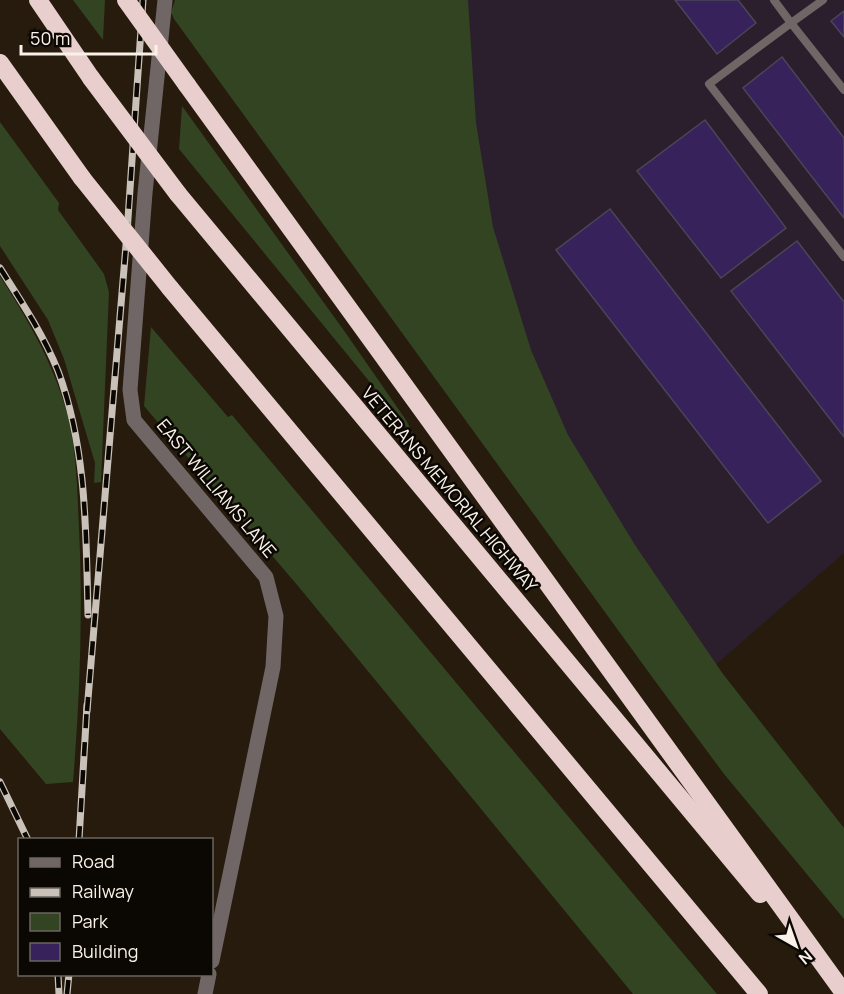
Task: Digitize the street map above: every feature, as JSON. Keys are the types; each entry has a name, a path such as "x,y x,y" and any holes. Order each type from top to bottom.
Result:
{"highway":[{"name":"VETERANS MEMORIAL HIGHWAY","path":"38,0 91,78 178,194 844,993"},
{"path":"126,0 844,993"},
{"path":"0,63 82,178 170,288 759,994"}],"street":[{"name":"EAST WILLIAMS LANE","path":"165,0 130,390 134,420 266,577 276,616 273,667 213,956"},
{"path":"205,994 209,976"}],"lane":[{"path":"774,0 844,90"},
{"path":"823,0 709,84 844,257"}],"shaded area":[{"path":"461,0 844,0 844,553 713,667 581,482 480,226"}],"green space":[{"path":"73,0 105,0 103,40"},
{"path":"175,0 468,0 476,123 493,227 531,350 568,435 635,545 723,674 844,828 844,919 724,774 655,681 174,19 171,12"},
{"path":"182,106 345,332 406,420 414,436 179,149"},
{"path":"0,122 59,203 58,210 104,274 109,292 101,482 94,483 95,463 64,359 48,320 0,246"},
{"path":"0,276 53,372 69,421 74,451 79,528 81,623 73,782 46,784 0,729"},
{"path":"151,327 228,417 232,415 717,994 633,994 298,586 144,406"}],"building":[{"path":"675,0 738,0 756,23 717,54"},
{"path":"844,11 844,37 831,21"},
{"path":"782,57 844,138 844,218 743,88"},
{"path":"705,120 786,228 721,278 637,171"},
{"path":"610,209 821,481 768,523 556,250"},
{"path":"797,241 844,302 844,437 731,291"}],"railway":[{"path":"87,711 127,233 143,0"},
{"path":"0,268 46,344 68,401 75,430 83,491 88,615"},
{"path":"79,838 87,705"},
{"path":"0,782 27,838"},
{"path":"58,976 59,994"},
{"path":"67,994 69,976"}]}
